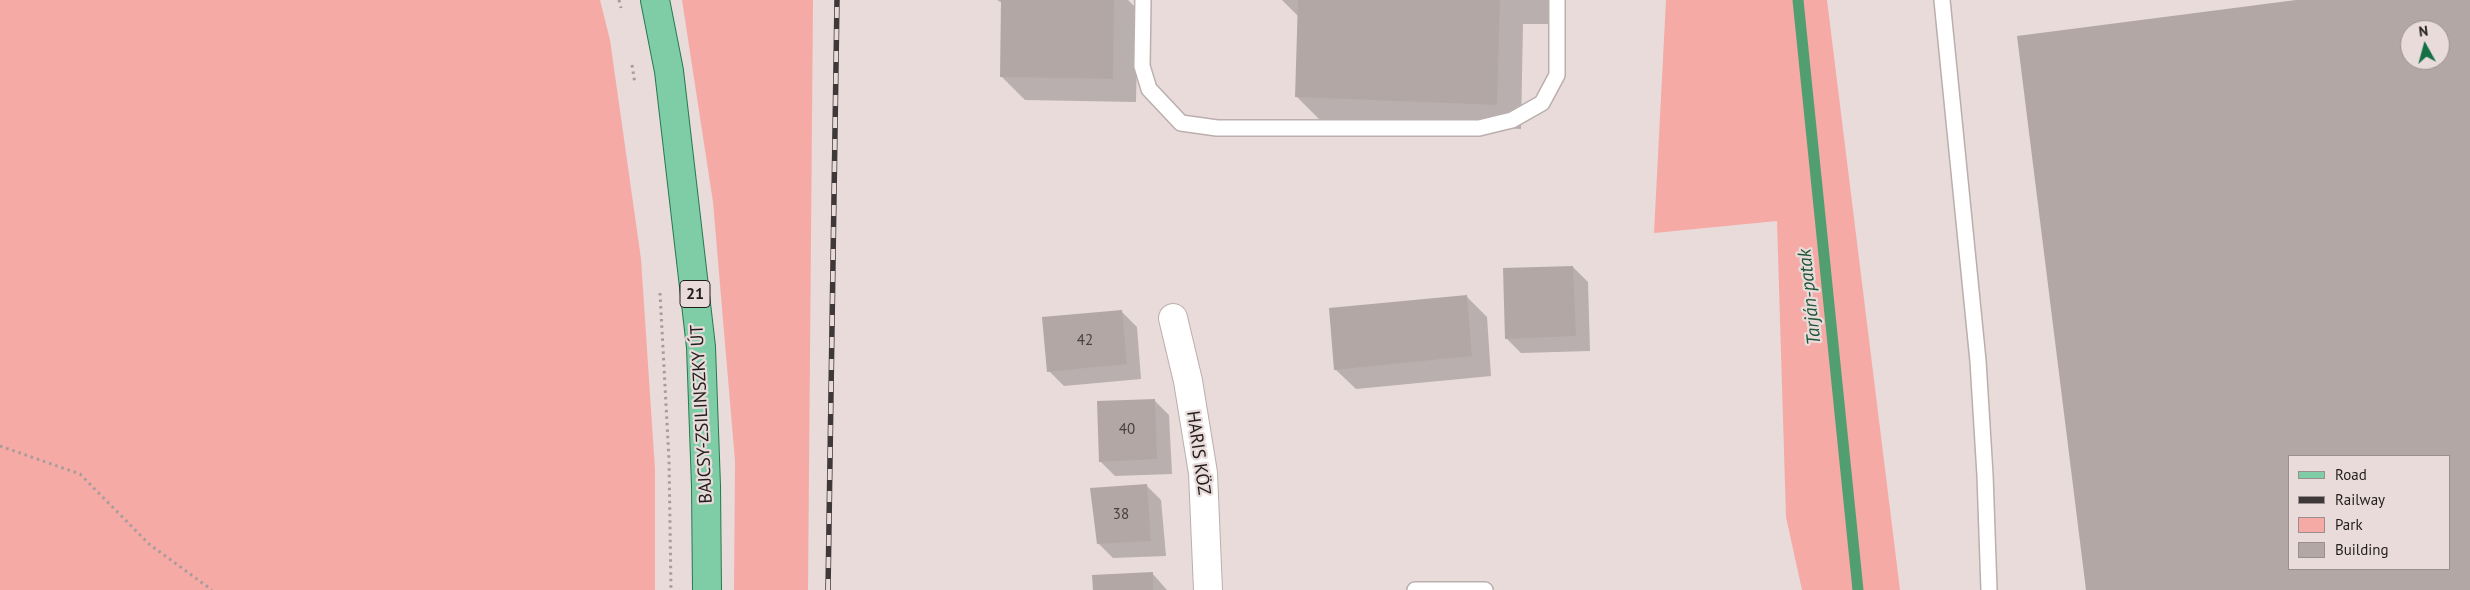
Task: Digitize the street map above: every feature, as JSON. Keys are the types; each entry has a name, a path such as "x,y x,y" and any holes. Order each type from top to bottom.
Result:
{"main road":[{"name":"BAJCSY-ZSILINSZKY ÚT","path":"656,0 668,71 701,347 706,486 707,590"}],"street":[{"name":"HARIS KÖZ","path":"1173,318 1188,380 1203,473 1208,590"}],"lane":[{"path":"1143,0 1142,66 1149,89 1181,123 1217,128 1479,128 1512,120 1542,103 1557,75 1557,0"},
{"path":"1942,0 1978,361 1985,475 1989,590"},
{"path":"1415,590 1485,590"}],"path":[{"path":"619,0 622,10"},
{"path":"631,57 636,86"},
{"path":"659,285 669,460 671,590"},
{"path":"0,446 80,474 149,544 212,590"}],"green space":[{"path":"0,0 600,0 610,40 641,259 655,470 655,590 0,590"},
{"path":"682,0 813,0 808,590 734,590 735,461 713,202"},
{"path":"1666,0 1827,0 1900,590 1802,590 1786,517 1777,221 1654,233"}],"building":[{"path":"1001,0 1114,0 1113,79 1000,77"},
{"path":"1298,0 1500,0 1497,105 1295,97"},
{"path":"2296,0 2470,0 2470,590 2086,590 2017,36"},
{"path":"1573,266 1576,336 1505,339 1503,268"},
{"path":"1467,295 1472,356 1334,370 1329,308"},
{"path":"1122,310 1127,364 1047,372 1042,317"},
{"path":"1155,399 1157,459 1099,462 1097,401"},
{"path":"1147,484 1151,541 1097,544 1090,488"},
{"path":"1153,572 1153,590 1093,590 1092,575"}],"waterway":[{"name":"Tarján-patak","path":"1798,0 1858,590"}],"railway":[{"path":"828,590 837,0"}]}
